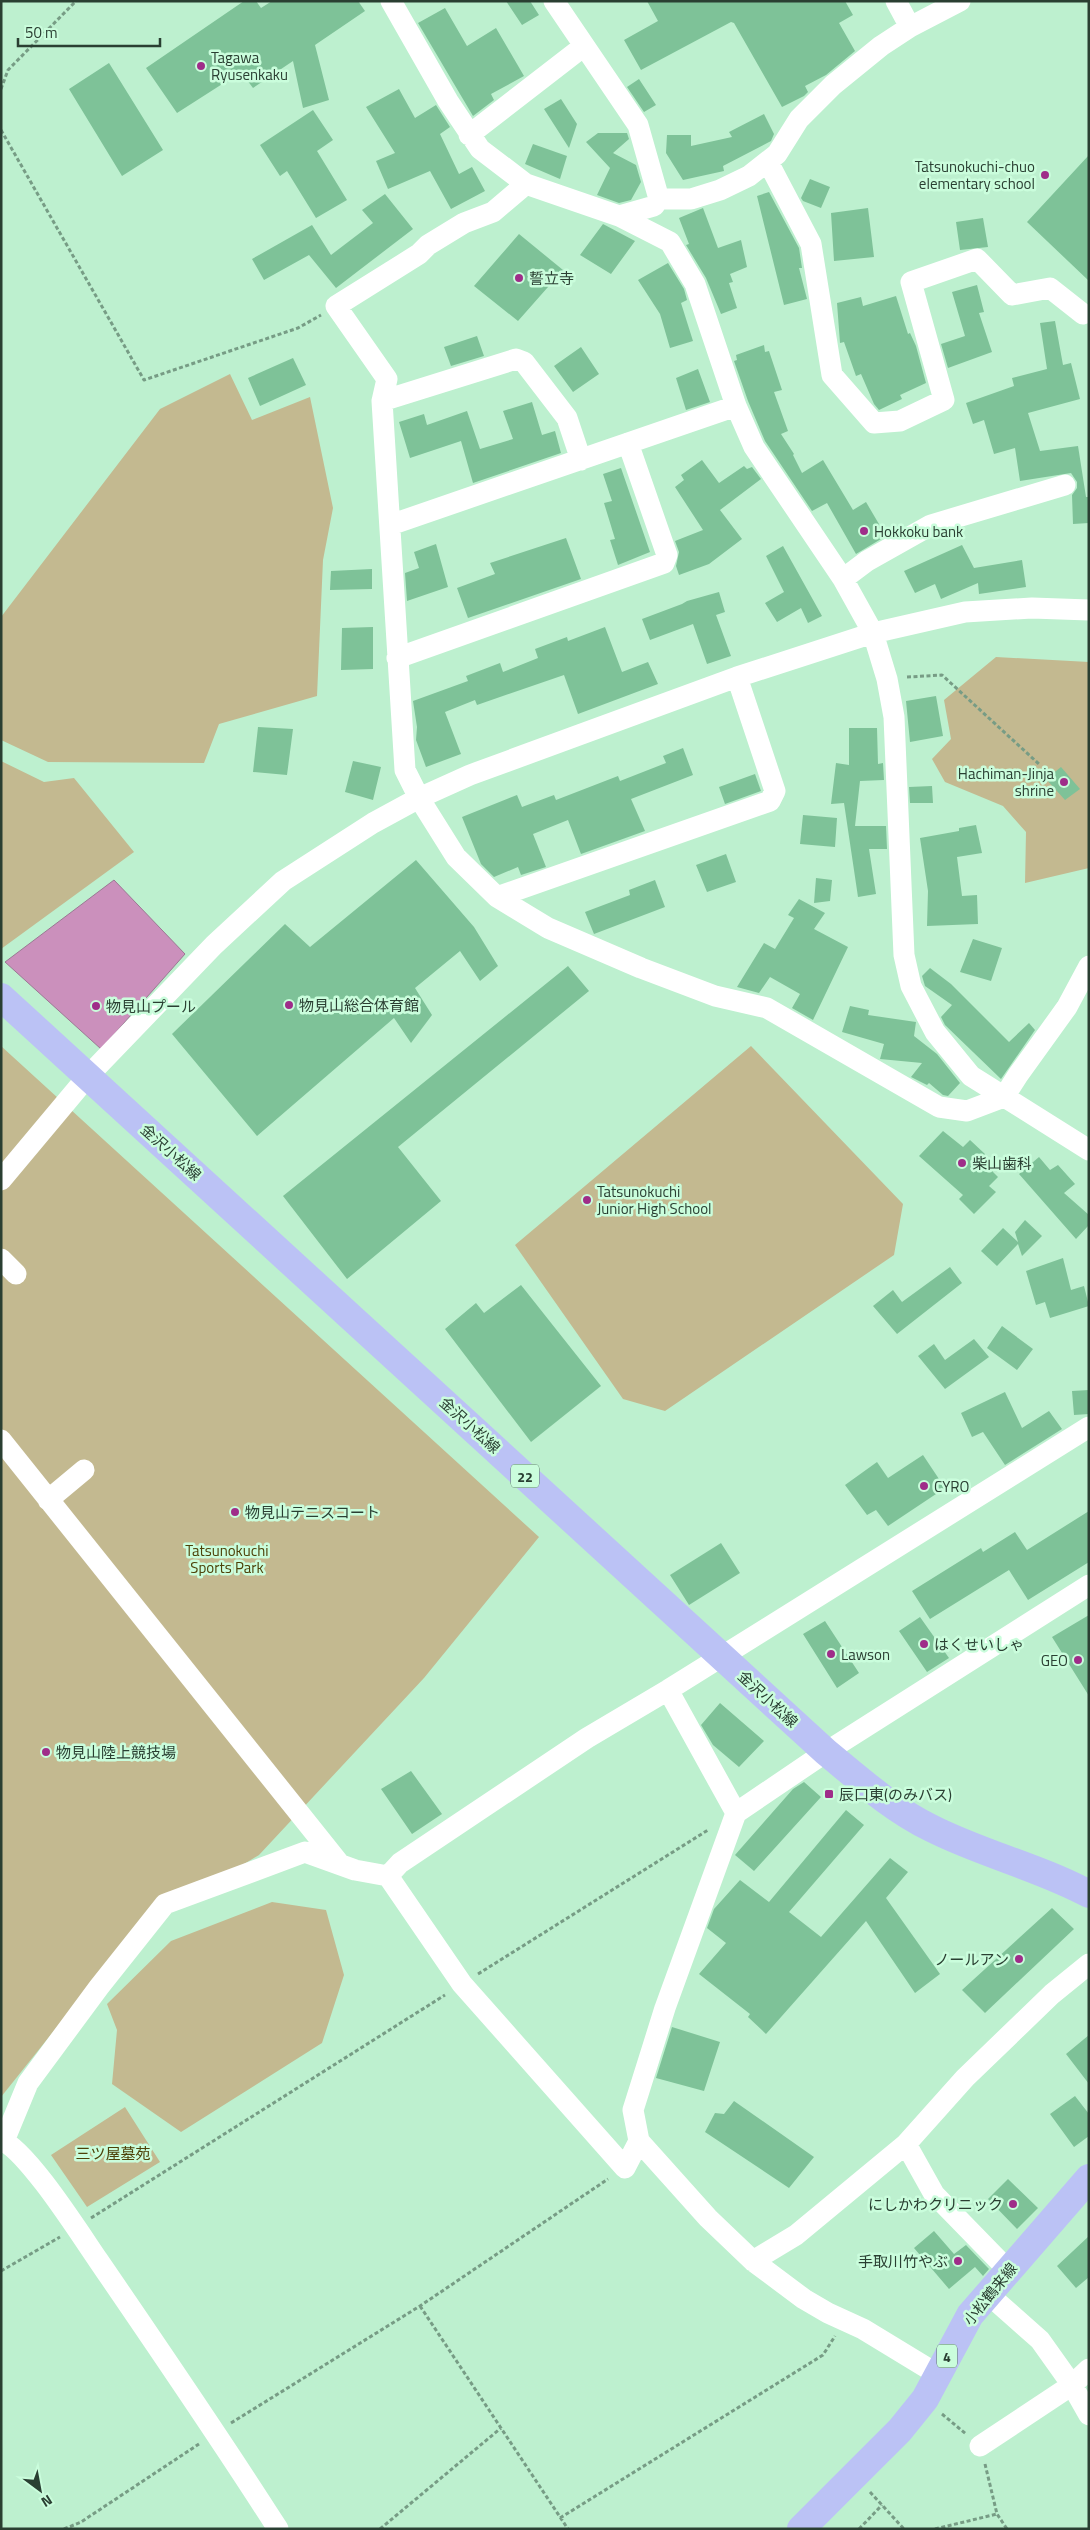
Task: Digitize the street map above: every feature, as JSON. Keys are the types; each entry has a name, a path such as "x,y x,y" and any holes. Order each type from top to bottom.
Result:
{"main road":[{"name":"金沢小松線","path":"1,997 826,1752 878,1795 929,1828 989,1855 1089,1894"},
{"name":"小松鶴来線","path":"801,2529 900,2430 918,2407 970,2315 1089,2178"}],"street":[{"path":"391,1 469,135 480,149 526,184 619,216 670,242 695,284 736,406 754,447 843,579 874,633 887,679 894,717 904,955 911,986 936,1032 971,1076 1089,1150"},
{"path":"554,1 638,125 659,199"},
{"path":"896,1 910,27"},
{"path":"659,199 691,199 720,190 749,176 777,154 799,119 833,85 881,46 910,27 960,1"},
{"path":"469,135 584,46"},
{"path":"768,162 811,244 832,375 874,423 900,421 944,400 911,282 977,259 1012,295 1050,288 1083,314"},
{"path":"526,184 493,212 464,223 336,306 387,379 382,401 405,770 456,858 498,897 548,928 641,968 715,996 767,1008 939,1107 967,1112 1004,1097 1067,1007 1089,966"},
{"path":"619,216 654,206 659,199"},
{"path":"382,401 516,359 524,362 567,418 581,460"},
{"path":"390,525 736,406"},
{"path":"397,658 664,563 667,555 628,443"},
{"path":"843,579 867,561 931,525 1065,485"},
{"path":"1,1180 88,1076 214,945 283,881 373,823 420,798 470,775 737,677 874,633 965,612 1032,608 1089,610"},
{"path":"498,897 770,800 775,791 737,677"},
{"path":"1,1259 16,1274"},
{"path":"388,1876 400,1863 579,1744 1089,1427"},
{"path":"1,1440 339,1863"},
{"path":"48,1500 84,1470"},
{"path":"937,2374 863,2329 804,2298 753,2261 708,2218 638,2141 633,2110 665,2008 736,1813 826,1752 1089,1585"},
{"path":"668,1690 736,1813"},
{"path":"278,2529 216,2432 76,2228 28,2162 3,2141 28,2083 99,1987 165,1904 304,1852 355,1870 388,1876 462,1984 625,2168 638,2141"},
{"path":"753,2261 796,2235 906,2144 965,2078 1052,1994 1089,1964"},
{"path":"906,2144 934,2194 1008,2270"},
{"path":"988,2294 1040,2340 1072,2385 1089,2415"},
{"path":"980,2446 1072,2385 1089,2369"}],"path":[{"path":"1,89 8,70 76,1"},
{"path":"1,130 144,380 298,328 336,306"},
{"path":"887,679 942,675 1040,765"},
{"path":"1,2271 76,2228 736,1813"},
{"path":"64,2529 81,2522 216,2432 420,2306 625,2168"},
{"path":"420,2306 568,2529"},
{"path":"560,2518 823,2355 844,2320"},
{"path":"380,2529 501,2428"},
{"path":"855,2475 904,2529"},
{"path":"858,2529 882,2505"},
{"path":"935,2529 997,2514"}],"green space":[{"path":"230,374 252,420 310,397 333,508 323,560 317,696 219,724 204,763 48,762 1,740 1,617 160,409"},
{"path":"996,657 1089,662 1089,868 1025,883 1026,832 1003,806 945,782 932,759 951,739 944,700"},
{"path":"1,761 44,782 74,778 134,852 1,949"},
{"name":"Tatsunokuchi Sports Park","path":"1,1046 539,1537 424,1678 259,1855 155,1918 69,2012 1,2097"},
{"path":"751,1046 903,1204 894,1255 665,1411 623,1399 515,1245"},
{"path":"272,1902 326,1910 344,1975 322,2043 181,2132 112,2084 117,2030 107,2004 171,1941"},
{"name":"三ツ屋墓苑","path":"125,2107 160,2162 87,2207 51,2155"}],"shaded area":[{"name":"物見山プール","path":"114,880 185,954 101,1049 5,962"}],"building":[{"path":"244,1 256,1 261,8 272,1 358,1 365,11 315,45 329,100 303,108 293,61 253,88 241,72 177,113 146,68"},
{"path":"506,1 530,1 539,15 522,25"},
{"path":"647,1 845,1 853,15 839,23 855,51 826,75 805,86 808,92 804,96 782,107 734,23 731,22 641,70 624,40 658,21"},
{"path":"445,8 467,46 496,28 524,76 491,94 494,100 473,116 418,23"},
{"path":"109,63 163,150 122,176 69,89"},
{"path":"639,79 656,105 644,112 627,87"},
{"path":"399,89 415,118 436,105 450,127 440,134 459,174 472,167 485,191 451,209 430,171 388,189 376,161 395,153 366,107"},
{"path":"561,99 577,124 569,148 544,109"},
{"path":"313,110 333,140 317,151 347,200 316,218 287,171 280,176 260,145"},
{"path":"764,114 774,134 771,141 723,166 724,171 683,180 666,153 667,135 691,135 691,146 732,137 729,132"},
{"path":"598,133 627,133 629,139 613,153 636,165 641,182 631,200 619,203 597,195 610,168 586,142"},
{"path":"533,144 567,156 560,179 525,164"},
{"path":"1089,155 1089,281 1027,222"},
{"path":"810,179 830,187 821,208 803,201 801,198"},
{"path":"769,192 799,248 802,268 799,268 807,299 784,305 757,196"},
{"path":"385,194 413,229 336,288 309,255 264,280 252,259 312,225 331,255 373,223 362,210"},
{"path":"703,208 718,248 741,240 747,267 730,274 733,282 729,283 737,308 721,314 706,278 686,245 689,244 679,218"},
{"path":"868,208 874,257 834,261 831,213"},
{"path":"983,218 988,247 960,250 956,222"},
{"path":"603,224 635,241 611,274 580,255"},
{"name":"誓立寺","path":"519,234 563,270 518,321 474,286"},
{"path":"668,263 684,289 687,300 681,303 693,341 670,348 660,314 638,280"},
{"path":"977,285 984,312 979,313 992,352 948,368 941,344 965,336 952,292"},
{"path":"896,296 908,334 910,333 916,346 926,383 900,395 902,399 879,410 874,404 861,374 856,376 844,342 840,343 837,303 861,297 863,306"},
{"path":"1055,321 1063,365 1071,363 1080,399 1028,413 1040,451 1078,446 1086,497 1089,497 1089,523 1073,524 1072,495 1077,488 1077,482 1071,473 1020,481 1015,448 994,454 984,420 973,424 966,403 1014,386 1012,378 1047,369 1040,323"},
{"path":"477,336 484,356 451,366 444,347"},
{"path":"764,345 765,352 769,351 782,390 774,392 788,431 781,434 794,454 802,473 823,460 853,510 866,502 886,536 856,554 827,503 812,511 765,441 734,361 737,360 736,355"},
{"path":"581,347 599,374 573,392 554,366"},
{"path":"293,358 306,385 260,406 248,378"},
{"path":"698,369 710,402 686,410 676,378"},
{"path":"532,402 542,435 555,431 561,453 473,483 461,441 410,458 399,422 424,414 427,425 467,411 480,449 513,439 503,411"},
{"path":"702,460 719,483 744,466 747,469 752,467 761,479 720,510 742,539 709,564 679,575 676,566 679,552 675,541 703,530 675,487 684,480 681,475"},
{"path":"621,468 650,552 618,565 610,540 615,539 604,503 612,501 603,474"},
{"path":"566,538 581,579 468,618 457,588 495,574 490,563"},
{"path":"436,544 448,587 407,601 405,573 419,568 414,552"},
{"path":"962,545 974,568 1022,560 1026,587 979,594 978,583 941,599 935,584 915,593 904,571"},
{"path":"783,546 822,616 808,623 801,608 777,622 765,603 784,592 766,556"},
{"path":"372,569 372,589 330,590 331,571"},
{"path":"719,592 725,612 716,615 731,656 707,664 693,624 650,640 642,619 687,601"},
{"path":"373,627 373,669 341,670 342,628"},
{"path":"605,627 622,672 648,662 658,684 578,714 564,675 477,705 475,700 445,712 461,754 426,767 416,740 417,727 413,701 468,681 466,676 500,663 503,672 538,658 535,649 567,637 568,641"},
{"path":"936,696 943,736 910,742 906,701"},
{"path":"258,727 293,729 287,775 253,772"},
{"path":"849,728 877,728 878,764 883,763 884,780 860,781 855,826 886,826 887,849 869,849 876,894 858,897 844,803 831,804 836,763 849,765"},
{"path":"683,748 693,775 631,799 645,831 581,854 568,820 533,834 546,867 521,875 518,867 494,877 481,864 462,817 517,795 522,807 554,795 556,800 618,776 620,781 666,763 663,756"},
{"path":"353,761 381,767 373,800 345,792"},
{"path":"1061,767 1080,789 1065,800 1046,779"},
{"path":"755,774 761,791 725,804 719,787"},
{"path":"932,786 933,803 910,803 909,787"},
{"path":"803,815 837,818 835,847 800,844"},
{"path":"976,825 982,853 957,857 962,896 977,895 978,924 927,926 928,891 920,838 959,831 959,828"},
{"path":"726,854 736,882 707,892 696,865"},
{"name":"物見山総合体育館","path":"416,860 474,927 498,966 480,981 460,951 415,988 432,1015 411,1043 394,1018 257,1136 172,1034 285,924 310,947"},
{"path":"816,878 832,880 830,901 814,903"},
{"path":"655,880 665,907 594,934 585,912 630,895 629,890"},
{"path":"799,899 825,913 814,929 848,947 813,1020 792,1008 800,994 770,977 759,993 737,987 764,943 775,949 794,918 788,915"},
{"path":"973,939 1002,948 991,981 960,972"},
{"path":"568,966 589,991 398,1147 441,1201 347,1279 283,1196"},
{"path":"930,968 951,984 1009,1042 1029,1023 1035,1030 1001,1079 945,1025 941,1017 952,1005 925,986 922,976"},
{"path":"850,1006 869,1010 868,1015 916,1022 914,1036 937,1054 960,1083 948,1096 943,1095 929,1083 927,1085 911,1077 922,1063 880,1059 884,1044 842,1032"},
{"path":"943,1131 963,1147 970,1140 985,1154 980,1159 998,1177 989,1186 996,1192 974,1214 959,1199 963,1195 919,1156"},
{"path":"1039,1157 1050,1170 1058,1165 1075,1184 1064,1193 1089,1215 1089,1225 1076,1239 1019,1174"},
{"path":"1025,1220 1042,1236 1022,1256 1018,1244 997,1266 981,1251 1003,1228 1018,1242 1015,1232"},
{"path":"1063,1258 1071,1290 1084,1286 1089,1306 1050,1318 1045,1302 1036,1305 1026,1271"},
{"path":"950,1267 962,1283 897,1334 873,1306 893,1290 902,1302"},
{"path":"521,1285 601,1386 531,1442 445,1329 476,1303 484,1313"},
{"path":"1002,1326 1033,1349 1017,1370 987,1348"},
{"path":"974,1339 989,1357 945,1389 918,1356 934,1344 945,1360"},
{"path":"1089,1390 1089,1414 1074,1415 1072,1391"},
{"path":"1005,1392 1022,1428 1049,1411 1062,1429 1005,1465 983,1432 972,1437 961,1413"},
{"path":"923,1455 945,1488 888,1526 876,1510 867,1515 845,1485 877,1462 888,1478"},
{"path":"1089,1511 1089,1562 1028,1600 1009,1570 930,1619 912,1591 981,1548 983,1552 1015,1532 1027,1550"},
{"path":"721,1543 740,1573 689,1605 670,1575"},
{"name":"GEO","path":"1089,1615 1089,1696 1052,1637"},
{"name":"はくせいしゃ","path":"920,1617 949,1658 927,1672 899,1631"},
{"name":"Lawson","path":"825,1621 859,1673 837,1688 803,1634"},
{"path":"720,1703 764,1741 739,1767 713,1745 701,1725"},
{"path":"411,1771 442,1814 412,1834 381,1789"},
{"path":"804,1782 821,1797 754,1871 735,1855 793,1789"},
{"path":"846,1810 864,1825 789,1912 821,1937 890,1858 908,1872 886,1898 940,1974 915,1993 866,1921 766,2034 748,2017 750,2014 699,1974 726,1943 707,1928 714,1909 740,1880 769,1902"},
{"name":"ノールアン","path":"1052,1908 1074,1929 985,2013 962,1990"},
{"path":"672,2027 720,2042 704,2091 656,2078"},
{"path":"1089,2035 1089,2084 1066,2054"},
{"path":"1075,2096 1089,2114 1089,2136 1074,2147 1050,2114"},
{"path":"734,2101 814,2157 789,2188 705,2132 715,2113 724,2114"},
{"name":"にしかわクリニック","path":"1008,2179 1038,2208 1017,2229 988,2199"},
{"name":"手取川竹やぶ","path":"934,2231 954,2254 966,2245 989,2269 983,2276 975,2267 949,2289 914,2248"},
{"path":"1089,2236 1089,2277 1076,2288 1057,2266"}],"place":[{"name":"Tagawa Ryusenkaku","path":"201,66"},
{"name":"Tatsunokuchi-chuo elementary school","path":"1045,175"},
{"name":"誓立寺","path":"519,278"},
{"name":"Hokkoku bank","path":"864,531"},
{"name":"Hachiman-Jinja shrine","path":"1064,782"},
{"name":"物見山総合体育館","path":"289,1005"},
{"name":"物見山プール","path":"96,1006"},
{"name":"柴山歯科","path":"962,1163"},
{"name":"Tatsunokuchi Junior High School","path":"587,1200"},
{"name":"CYRO","path":"924,1486"},
{"name":"物見山テニスコート","path":"235,1512"},
{"name":"はくせいしゃ","path":"924,1644"},
{"name":"Lawson","path":"831,1654"},
{"name":"GEO","path":"1078,1660"},
{"name":"物見山陸上競技場","path":"46,1752"},
{"name":"辰口東(のみバス)","path":"829,1794"},
{"name":"ノールアン","path":"1019,1959"},
{"name":"にしかわクリニック","path":"1013,2204"},
{"name":"手取川竹やぶ","path":"958,2261"}]}
